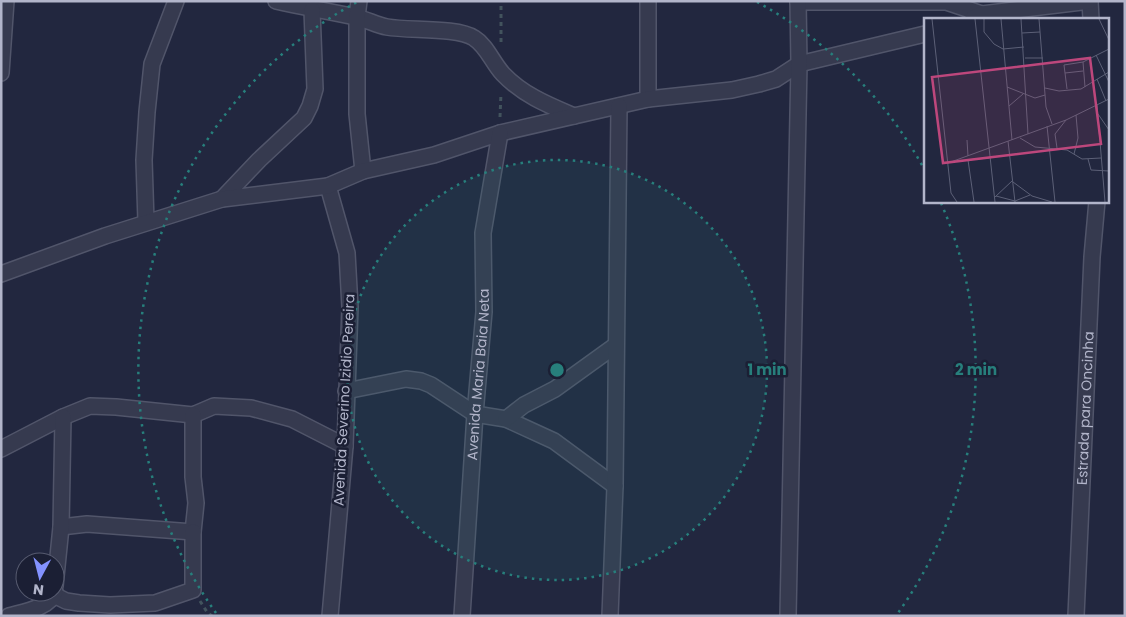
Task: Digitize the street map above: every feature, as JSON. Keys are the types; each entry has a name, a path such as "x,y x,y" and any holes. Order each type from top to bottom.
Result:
{"street":[{"path":"1,73 6,1"},
{"path":"146,222 145,141 152,64 176,1"},
{"path":"276,1 312,10 357,17 389,28 462,33 474,38 484,48 501,72 515,86 536,100 574,116"},
{"path":"359,1 357,17 357,114 363,172"},
{"path":"648,1 648,99"},
{"path":"788,616 799,64 798,1 946,2 976,16 1090,1 1091,18"},
{"path":"222,199 259,160 304,118 310,106 315,89 312,10"},
{"path":"1,274 146,222 222,199 328,186 363,172 434,155 500,133 648,99 732,90 759,84 776,79 799,64 924,34"},
{"path":"610,616 615,486 618,106"},
{"name":"Avenida Maria Baia Neta","path":"462,616 475,414 484,312 483,233 500,133"},
{"name":"Avenida Severino Izidio Pereira","path":"328,186 347,253 350,307 344,446 330,616"},
{"name":"Estrada para Oncinha","path":"1076,616 1091,276 1097,202"},
{"path":"506,419 524,405 555,389 616,345"},
{"path":"346,391 406,378 421,381 475,414 506,419 554,441 615,486"},
{"path":"1,449 63,417 90,406 193,415 214,406 251,408 292,420 344,446"},
{"path":"65,600 110,605 155,604 193,590 192,532 196,502 193,477 193,415"},
{"path":"59,552 61,527 63,417"},
{"path":"61,527 87,524 192,532"},
{"path":"9,616 34,609 47,602"}]}
